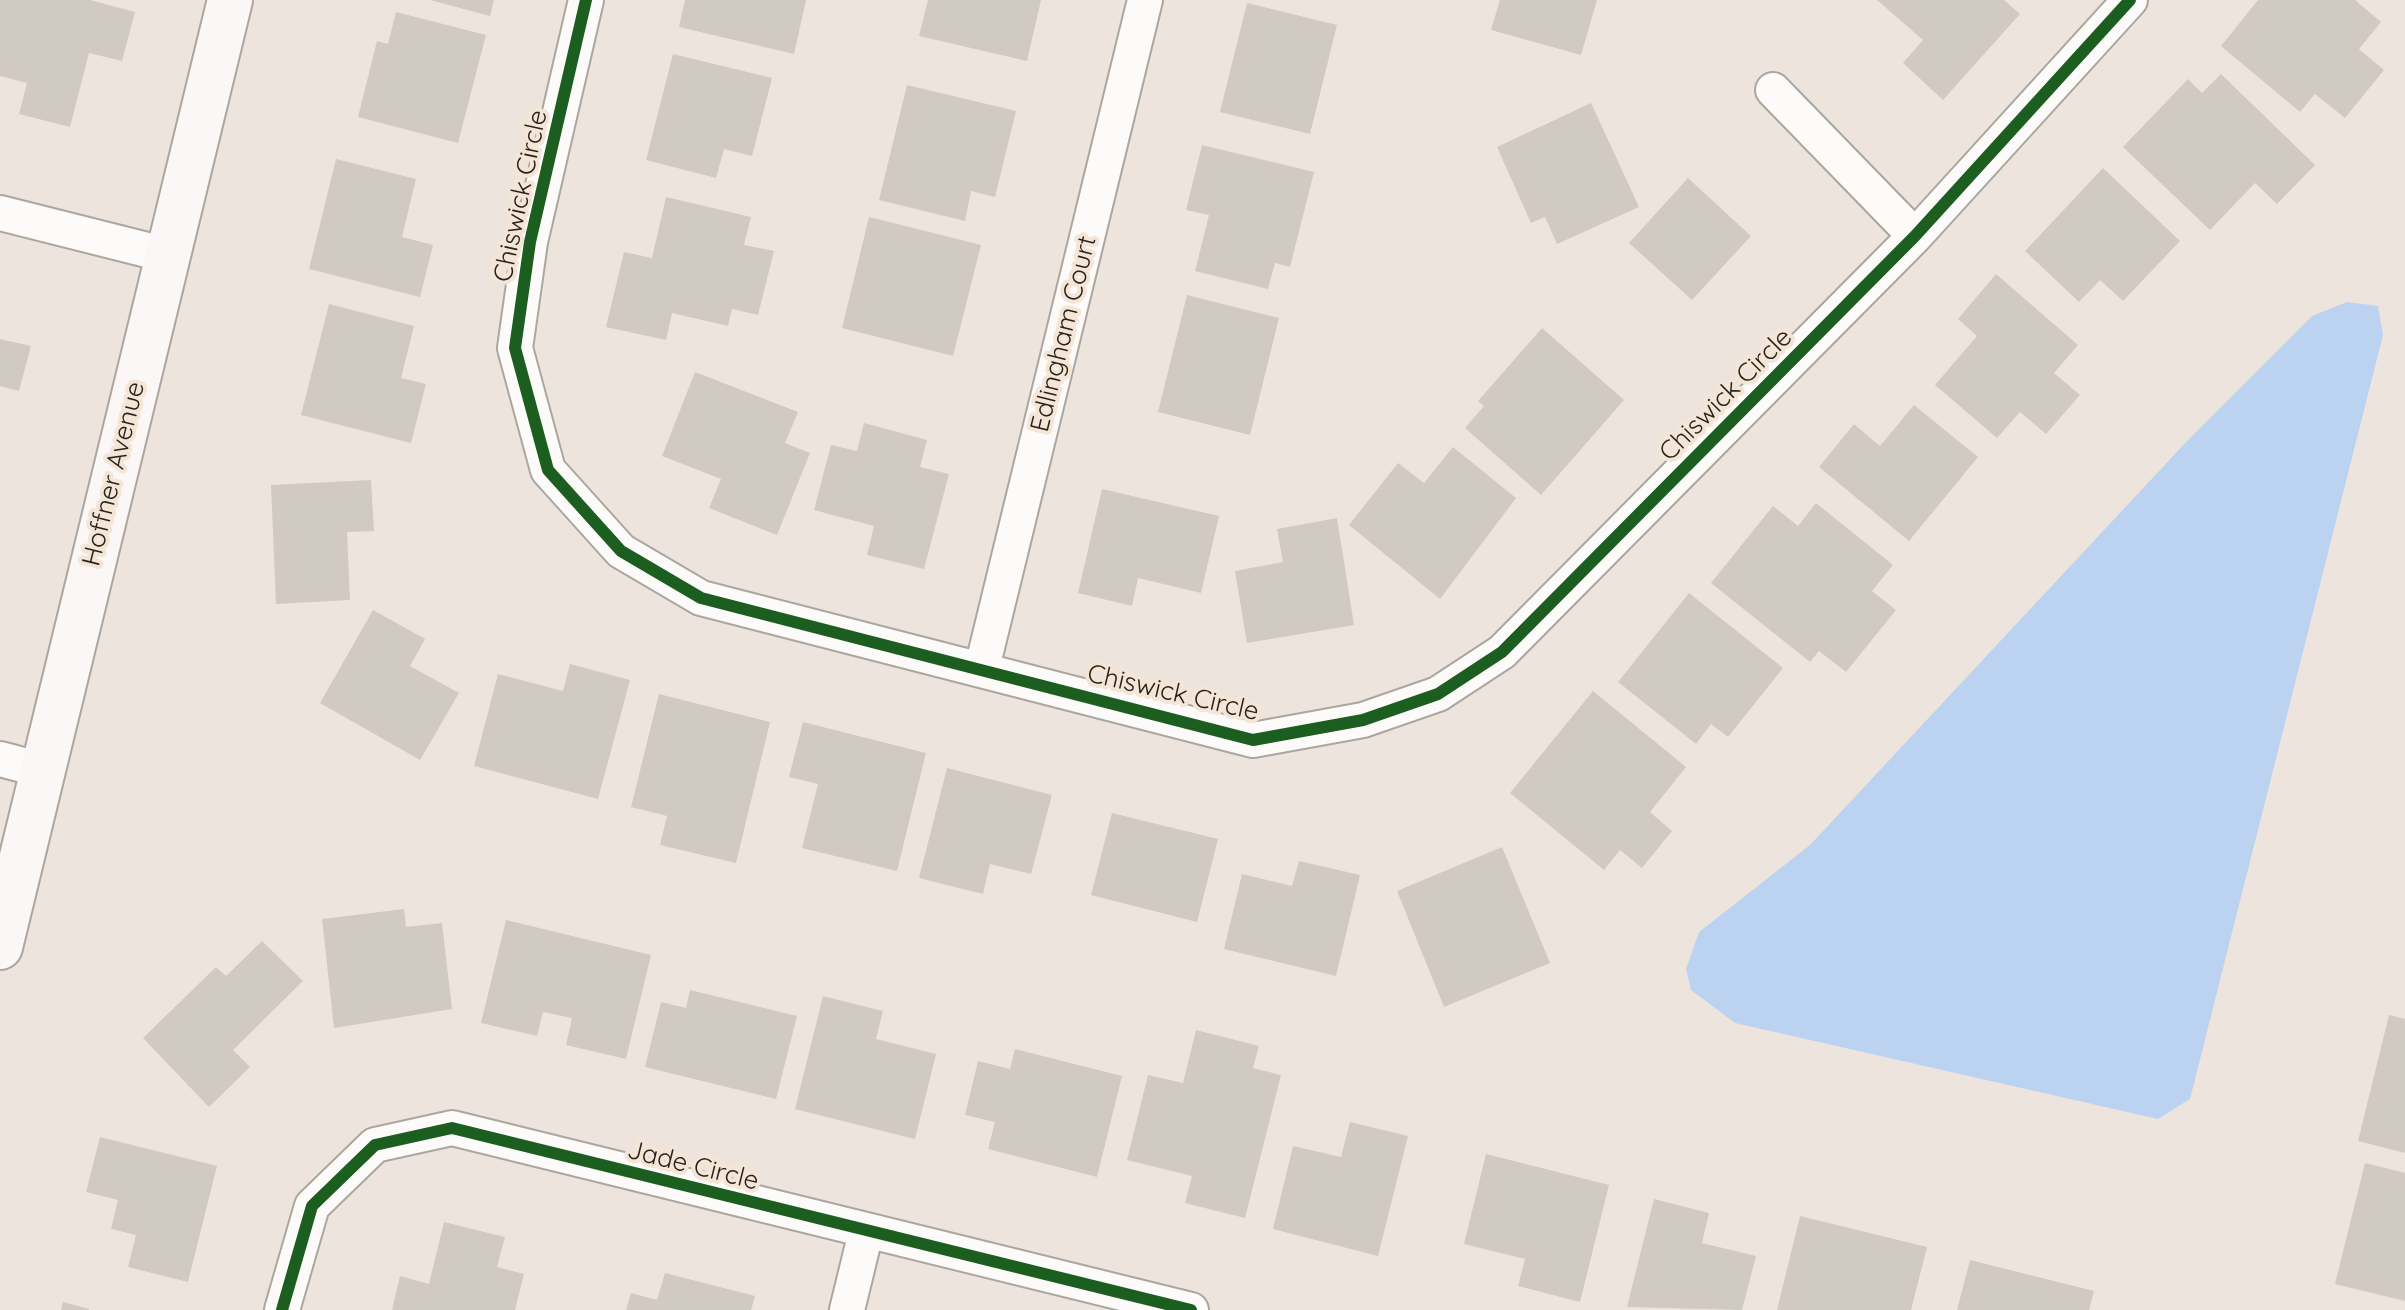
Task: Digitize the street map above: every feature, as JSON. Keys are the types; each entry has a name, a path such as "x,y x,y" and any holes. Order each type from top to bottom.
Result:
{"main road":[{"name":"Hoffner Avenue","path":"0,947 230,0"}],"street":[{"name":"Chiswick Circle","path":"586,0 530,242 515,348 548,470 621,551 701,598 1253,740 1363,720 1438,694 1502,652 1915,236 2130,0"},
{"name":"Edlingham Court","path":"982,668 1145,0"},
{"path":"1773,90 1915,236"},
{"path":"0,213 167,255"},
{"path":"0,759 42,770"},
{"name":"Jade Circle","path":"282,1310 312,1206 375,1145 452,1128 1191,1310"},
{"path":"847,1310 866,1232"}],"water":[{"path":"2347,302 2378,306 2383,335 2190,1099 2158,1119 1735,1023 1691,990 1686,969 1699,932 1810,845 2188,440 2312,316"}],"building":[{"path":"0,0 90,0 135,12 122,61 89,53 70,127 19,114 27,83 0,76"},
{"path":"430,0 494,0 490,16"},
{"path":"685,0 806,0 794,54 679,27"},
{"path":"928,0 1041,0 1027,61 919,36"},
{"path":"1500,0 1597,0 1581,55 1491,30"},
{"path":"1877,0 2004,0 2020,14 1943,100 1903,63 1923,40"},
{"path":"2258,0 2355,0 2381,22 2359,49 2384,70 2345,118 2315,94 2300,112 2221,46"},
{"path":"1247,3 1337,25 1310,134 1220,112"},
{"path":"396,12 486,35 458,143 358,117 377,41 388,44"},
{"path":"673,54 772,78 752,156 724,149 716,178 646,160"},
{"path":"2221,74 2315,165 2277,204 2255,183 2210,230 2123,147 2188,79 2202,93"},
{"path":"907,85 1016,111 995,197 971,191 965,221 879,200"},
{"path":"1591,103 1639,207 1557,244 1545,217 1531,223 1497,147"},
{"path":"1202,145 1314,172 1290,267 1275,263 1268,289 1195,271 1209,215 1186,210"},
{"path":"336,159 416,179 402,237 433,245 420,297 309,269"},
{"path":"2103,168 2180,241 2123,301 2100,280 2079,302 2025,251"},
{"path":"1688,178 1751,236 1692,300 1629,243"},
{"path":"666,197 751,217 744,245 774,251 758,315 732,309 728,326 672,313 666,340 606,327 624,252 652,258"},
{"path":"869,217 981,245 953,356 842,328"},
{"path":"1996,274 2078,345 2054,373 2080,395 2046,434 2020,412 1997,438 1935,385 1977,336 1958,319"},
{"path":"1187,295 1279,318 1250,435 1158,412"},
{"path":"329,304 414,326 401,378 426,384 411,443 301,415"},
{"path":"1542,328 1624,400 1541,495 1465,428 1484,406 1478,401"},
{"path":"0,339 31,346 19,391 0,386"},
{"path":"695,372 798,412 785,443 810,453 777,535 709,508 721,479 662,456"},
{"path":"1914,405 1978,457 1909,541 1819,467 1854,424 1880,446"},
{"path":"864,423 927,440 920,467 949,474 924,569 867,555 874,526 814,510 831,445 857,451"},
{"path":"1453,447 1516,498 1440,599 1349,525 1398,463 1424,483"},
{"path":"371,480 374,531 347,532 350,600 276,604 271,485"},
{"path":"1102,489 1219,516 1201,593 1138,578 1132,606 1078,593"},
{"path":"1816,503 1893,565 1872,591 1896,610 1846,672 1819,651 1810,662 1711,583 1773,506 1798,526"},
{"path":"1337,518 1354,625 1247,643 1235,571 1283,562 1277,529"},
{"path":"1689,593 1783,668 1728,737 1711,724 1696,744 1618,682"},
{"path":"373,610 425,639 410,666 459,693 420,760 320,703"},
{"path":"570,664 630,680 598,799 474,766 498,674 563,691"},
{"path":"1593,691 1686,767 1650,812 1672,831 1642,868 1620,850 1604,870 1510,793"},
{"path":"659,694 770,722 736,863 660,845 667,816 631,807"},
{"path":"803,722 926,753 897,871 802,848 818,784 789,777"},
{"path":"947,768 1052,795 1031,874 990,864 983,894 919,878"},
{"path":"1112,813 1218,839 1197,922 1091,895"},
{"path":"1502,847 1550,963 1444,1007 1397,891"},
{"path":"1299,861 1360,875 1336,976 1224,949 1242,874 1292,886"},
{"path":"404,909 406,927 442,923 452,1009 334,1028 322,919"},
{"path":"506,920 651,955 626,1059 566,1045 572,1018 543,1012 537,1036 481,1023"},
{"path":"262,941 303,981 233,1050 250,1067 209,1107 143,1038 216,967 226,976"},
{"path":"690,990 797,1016 776,1099 645,1067 661,1002 686,1008"},
{"path":"823,996 883,1011 876,1039 936,1054 915,1139 795,1109"},
{"path":"2389,1015 2405,1019 2405,1153 2358,1141"},
{"path":"1196,1030 1259,1046 1253,1068 1281,1075 1245,1218 1185,1203 1192,1176 1127,1160 1148,1075 1183,1083"},
{"path":"1015,1049 1122,1076 1097,1177 988,1149 995,1122 965,1115 978,1061 1010,1069"},
{"path":"1350,1122 1408,1136 1378,1256 1273,1229 1293,1146 1341,1157"},
{"path":"100,1137 217,1166 188,1282 128,1267 136,1235 111,1229 118,1200 86,1192"},
{"path":"1486,1154 1609,1185 1580,1302 1518,1286 1525,1259 1464,1244"},
{"path":"2365,1163 2405,1173 2405,1301 2335,1284"},
{"path":"1654,1199 1709,1213 1702,1243 1756,1256 1742,1310 1627,1307"},
{"path":"1800,1216 1927,1247 1911,1310 1777,1310"},
{"path":"444,1222 505,1237 497,1267 524,1274 515,1310 392,1310 400,1276 429,1284"},
{"path":"1970,1260 2094,1291 2089,1310 1957,1310"},
{"path":"665,1273 755,1296 751,1310 626,1310 631,1293 657,1300"},
{"path":"63,1302 89,1309 89,1310 61,1310"}],"cycle path":[{"path":"586,0 530,242 515,348 548,470 621,551 701,598 1253,740 1363,720 1438,694 1502,652 1915,236 2130,0"},
{"path":"282,1310 312,1206 375,1145 452,1128 1191,1310"}]}
